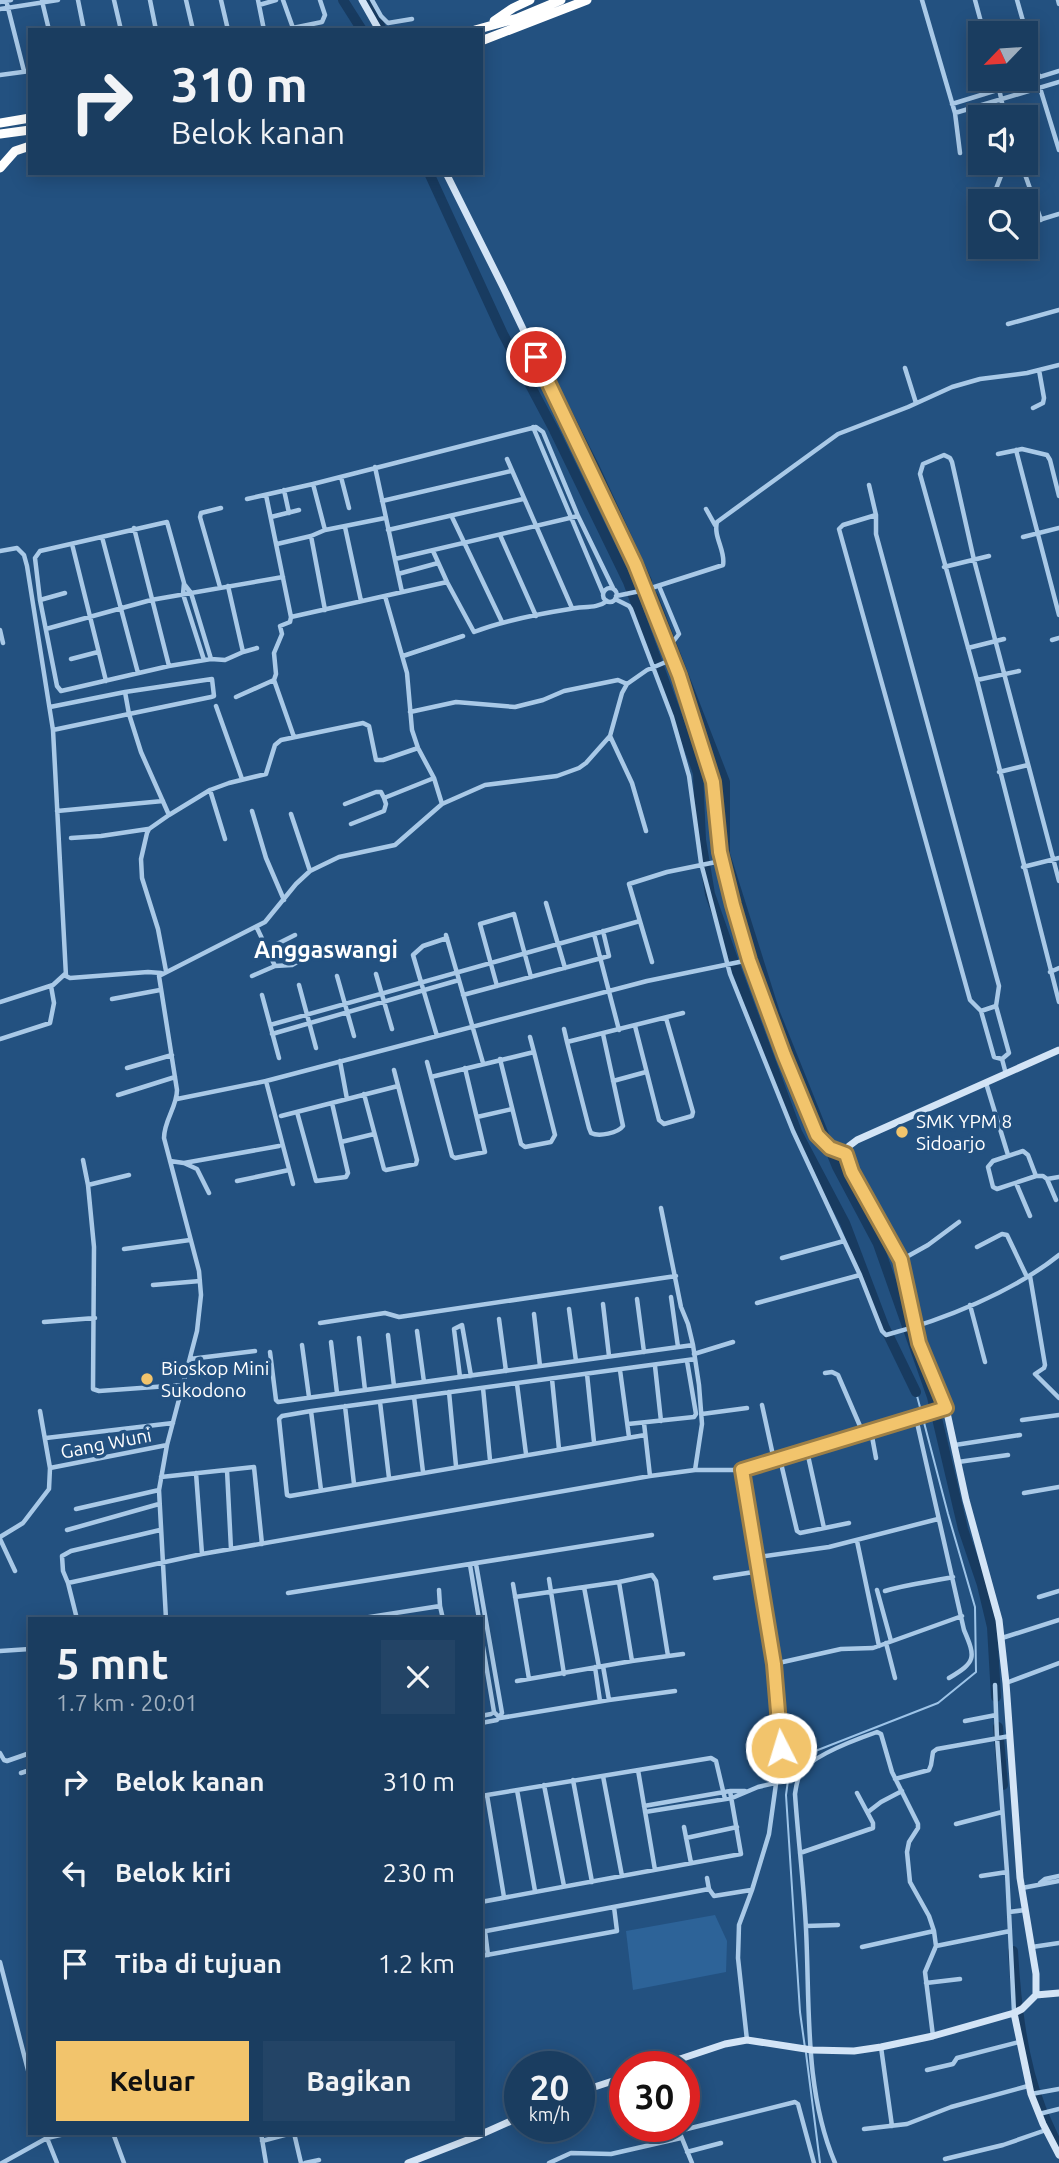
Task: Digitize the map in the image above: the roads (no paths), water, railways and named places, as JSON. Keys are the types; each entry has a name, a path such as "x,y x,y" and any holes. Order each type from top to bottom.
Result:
{"highway":[{"path":"490,24 530,0"},
{"path":"480,28 518,18 561,0"},
{"path":"483,40 587,0"},
{"path":"0,122 28,118"},
{"path":"0,134 28,130"},
{"path":"0,168 15,151 28,147"}],"main road":[{"path":"362,0 378,28"},
{"path":"447,175 635,564 642,591 671,645 670,660 713,782 718,861 746,960 819,1138 834,1151 846,1154"},
{"path":"1036,1994 1037,1983 1031,1947 1022,1910 1002,1638 955,1445 913,1328 901,1260 852,1172 846,1154 849,1146 856,1140 1058,1052"},
{"path":"700,2052 747,2040 810,2050 854,2051 881,2047 933,2036 1018,2011 1036,1994 1059,1993"},
{"path":"1018,2011 1019,2042 1033,2092 1046,2130 1057,2146 1059,2155"},
{"path":"483,2133 504,2124"},
{"path":"408,2163 480,2135"}],"street":[{"path":"0,2 7,0 27,71 0,75"},
{"path":"0,9 58,0"},
{"path":"78,0 84,28"},
{"path":"114,0 121,28"},
{"path":"150,0 156,28"},
{"path":"186,0 193,28"},
{"path":"220,0 227,28"},
{"path":"264,28 258,2 276,0"},
{"path":"283,0 293,28 317,24 324,20 320,0"},
{"path":"372,0 388,23 412,19"},
{"path":"922,0 953,104 960,153"},
{"path":"975,0 981,21"},
{"path":"1017,0 1039,77 1059,71"},
{"path":"42,1 49,28"},
{"path":"955,113 1059,82"},
{"path":"1040,88 1059,150"},
{"path":"953,104 994,91"},
{"path":"1000,91 1003,105"},
{"path":"1025,175 1041,220"},
{"path":"1038,221 1059,214"},
{"path":"1008,324 1059,310"},
{"path":"715,525 719,519 829,439 962,384 1059,365"},
{"path":"905,368 916,403"},
{"path":"1033,408 1044,401 1039,370"},
{"path":"533,427 607,601"},
{"path":"247,499 533,427 544,432 578,516 616,597 630,607 656,666 689,776 703,863 740,1003 882,1331 887,1335 913,1328 970,1305 1028,1276 1059,1255"},
{"path":"1016,450 1059,615"},
{"path":"998,454 1016,450 1047,455 1059,496"},
{"path":"1059,881 1056,859 1028,765 974,560 952,462 944,454 923,464 920,474 968,648 1059,1003"},
{"path":"507,459 572,608"},
{"path":"374,467 402,592"},
{"path":"382,501 511,471"},
{"path":"341,477 348,508"},
{"path":"313,484 325,530"},
{"path":"869,485 876,515 876,534 999,986 996,1006 1009,1053 1002,1059"},
{"path":"284,491 289,513"},
{"path":"266,495 290,619"},
{"path":"388,530 523,499"},
{"path":"220,508 201,513 200,517 220,587"},
{"path":"433,551 474,632 502,622 572,608 601,606 616,597 723,565 724,557 715,525 706,509"},
{"path":"271,517 299,510"},
{"path":"876,515 843,524 839,529 970,1000 981,1011 993,1057 1002,1059"},
{"path":"395,559 578,516"},
{"path":"452,517 502,622"},
{"path":"277,544 325,530 385,518"},
{"path":"204,660 184,594 184,583 167,522 40,551 37,554 35,558 40,600 58,689 61,691 169,666 211,659 225,660 257,648"},
{"path":"345,527 361,601"},
{"path":"134,528 169,666"},
{"path":"1023,537 1059,528"},
{"path":"500,535 536,616"},
{"path":"311,536 325,610"},
{"path":"102,537 138,673"},
{"path":"72,544 106,681"},
{"path":"0,551 17,548 24,555 50,707 57,729 57,811 66,974 70,978 163,972 257,928 270,918 310,871 339,857 395,845 442,804 495,783 572,772 586,763 610,736 627,684 670,660"},
{"path":"944,567 989,556"},
{"path":"398,574 438,563"},
{"path":"46,629 151,600 283,578"},
{"path":"293,737 274,680 274,653 282,624 290,619 325,610 447,582"},
{"path":"184,583 191,593 211,659"},
{"path":"228,586 243,652"},
{"path":"659,586 678,628 679,637 671,645"},
{"path":"603,593 612,588"},
{"path":"40,600 65,593"},
{"path":"385,596 408,683 412,730 434,778 442,804"},
{"path":"0,630 1,639"},
{"path":"402,656 463,636"},
{"path":"1052,640 1059,638"},
{"path":"968,648 1004,639"},
{"path":"71,659 98,652"},
{"path":"976,680 1019,671"},
{"path":"50,707 212,679 214,696 211,697 131,718 57,729"},
{"path":"236,697 274,680"},
{"path":"410,712 456,702 515,707 564,691 618,680 627,684"},
{"path":"125,692 141,752 169,814"},
{"path":"216,706 242,779"},
{"path":"166,1617 159,1490 167,1445 197,1331 200,1281 164,1131 177,1095 158,980 163,972 158,929 144,887 141,867 145,837 149,829 169,814 210,790 266,774 277,741 363,723 369,726 376,760 418,748"},
{"path":"610,736 632,783 646,831"},
{"path":"999,772 1028,765"},
{"path":"384,798 434,778"},
{"path":"210,790 225,839"},
{"path":"345,804 376,792 381,792 386,804 384,811 351,824"},
{"path":"57,811 163,801"},
{"path":"253,811 266,858 284,900"},
{"path":"291,814 310,871"},
{"path":"71,838 149,829"},
{"path":"1023,867 1056,859"},
{"path":"652,962 629,884 718,861"},
{"path":"546,903 565,968"},
{"path":"497,986 480,924 502,917 514,914 531,977"},
{"path":"270,1026 640,921"},
{"path":"257,928 275,966"},
{"path":"464,995 609,956 603,931"},
{"path":"594,934 619,1030"},
{"path":"267,949 295,935"},
{"path":"437,1036 413,955 423,946 446,936 484,1063"},
{"path":"252,976 275,966 292,965 306,957"},
{"path":"177,1095 266,1082 647,981 746,960"},
{"path":"1050,972 1059,968"},
{"path":"0,1002 51,986 66,974"},
{"path":"376,974 391,1029"},
{"path":"337,976 354,1036"},
{"path":"272,1034 459,980"},
{"path":"299,985 316,1048"},
{"path":"0,1039 50,1023 54,1003 51,986"},
{"path":"112,999 160,990"},
{"path":"262,995 279,1058"},
{"path":"981,1011 996,1006"},
{"path":"567,1042 683,1013"},
{"path":"635,1026 660,1122 664,1124 692,1116 693,1112 666,1018"},
{"path":"564,1029 589,1128 593,1134 620,1130 624,1126 603,1034"},
{"path":"500,1059 523,1146 553,1141 555,1135 530,1038"},
{"path":"431,1077 534,1052"},
{"path":"127,1068 172,1055"},
{"path":"1002,1059 1006,1074"},
{"path":"340,1061 347,1099"},
{"path":"427,1062 453,1158 485,1152 465,1069"},
{"path":"364,1094 384,1169 416,1164 394,1070"},
{"path":"613,1081 646,1072"},
{"path":"118,1095 175,1077"},
{"path":"266,1082 293,1184"},
{"path":"986,1083 1008,1155"},
{"path":"281,1116 398,1086"},
{"path":"297,1112 316,1181 348,1175 332,1103"},
{"path":"477,1117 512,1109"},
{"path":"341,1142 374,1134"},
{"path":"184,1163 279,1146"},
{"path":"1036,1176 1025,1152 1020,1151 989,1164 992,1185 997,1189 1043,1176 1056,1200"},
{"path":"83,1160 88,1185 94,1257 93,1387 95,1391 182,1385"},
{"path":"170,1161 197,1169 209,1193"},
{"path":"237,1181 289,1170"},
{"path":"88,1185 129,1175"},
{"path":"1046,1179 1059,1177"},
{"path":"1016,1183 1030,1216"},
{"path":"661,1208 681,1307 688,1324 702,1414 695,1470"},
{"path":"901,1260 960,1222"},
{"path":"977,1248 1002,1234 1007,1235 1028,1276 1045,1365 1035,1374 1059,1398"},
{"path":"124,1249 190,1240"},
{"path":"782,1258 844,1241"},
{"path":"757,1303 860,1275"},
{"path":"320,1324 384,1313 399,1317 676,1276"},
{"path":"153,1285 200,1281"},
{"path":"671,1297 678,1347"},
{"path":"637,1299 644,1352"},
{"path":"603,1304 609,1356"},
{"path":"970,1305 985,1362"},
{"path":"569,1309 576,1361"},
{"path":"534,1314 540,1366"},
{"path":"44,1321 95,1318"},
{"path":"499,1319 506,1371"},
{"path":"460,1377 454,1327 462,1325 471,1376"},
{"path":"417,1331 424,1382"},
{"path":"388,1335 394,1385"},
{"path":"359,1338 365,1390"},
{"path":"331,1342 337,1393"},
{"path":"645,1435 290,1496 287,1495 279,1419 282,1416 345,1406 687,1361 733,1342"},
{"path":"302,1345 309,1398"},
{"path":"270,1352 276,1401 692,1345"},
{"path":"190,1359 256,1351"},
{"path":"628,1424 691,1419 695,1416 687,1361"},
{"path":"654,1366 661,1421"},
{"path":"620,1370 629,1437"},
{"path":"825,1373 835,1372 838,1375 863,1433"},
{"path":"587,1374 594,1443"},
{"path":"552,1379 559,1449"},
{"path":"517,1384 526,1454"},
{"path":"483,1388 491,1460"},
{"path":"449,1392 456,1466"},
{"path":"414,1397 423,1472"},
{"path":"380,1402 389,1478"},
{"path":"762,1405 774,1461"},
{"path":"345,1406 354,1484"},
{"path":"702,1414 747,1408"},
{"path":"68,1583 202,1553 650,1476 695,1470 742,1470 944,1409"},
{"path":"15,1571 0,1538 23,1523 49,1489 50,1468 40,1411"},
{"path":"311,1411 321,1490"},
{"path":"1023,1420 1059,1415"},
{"path":"918,1417 938,1520 964,1630 973,1654 968,1667 949,1678"},
{"path":"46,1438 173,1423"},
{"path":"644,1423 650,1476"},
{"path":"871,1431 876,1458"},
{"path":"955,1445 1020,1435"},
{"name":"Gang Wuni","path":"50,1468 167,1445"},
{"path":"807,1451 824,1528"},
{"path":"958,1462 1009,1455"},
{"path":"780,1459 797,1531 800,1533 849,1523"},
{"path":"161,1476 252,1467 255,1469 262,1544"},
{"path":"227,1470 231,1549"},
{"path":"742,1470 774,1664 781,1748 769,1834 752,1890 741,1914 738,1935 747,2040"},
{"path":"196,1474 202,1553"},
{"path":"1024,1493 1059,1487"},
{"path":"76,1509 159,1490"},
{"path":"67,1530 159,1504"},
{"path":"758,1557 858,1541 938,1520"},
{"path":"76,1617 64,1575 61,1558 64,1554 160,1530"},
{"path":"288,1593 652,1535"},
{"path":"858,1541 879,1646"},
{"path":"473,1564 479,1617"},
{"path":"473,1564 502,1713 500,1718"},
{"path":"715,1578 760,1571"},
{"path":"515,1597 650,1575 656,1578 668,1656"},
{"path":"885,1591 953,1577"},
{"path":"549,1579 564,1674"},
{"path":"619,1582 632,1661"},
{"path":"513,1584 529,1679"},
{"path":"584,1587 599,1667 610,1700"},
{"path":"439,1590 443,1617"},
{"path":"877,1590 895,1678"},
{"path":"1038,1597 1059,1591"},
{"path":"376,1617 440,1606"},
{"path":"406,1611 407,1617"},
{"path":"774,1664 841,1649 869,1649 962,1615"},
{"path":"1002,1638 1059,1620"},
{"path":"483,1647 494,1712 500,1718"},
{"path":"0,1651 28,1649"},
{"path":"517,1681 683,1654"},
{"path":"1006,1683 1059,1663"},
{"path":"599,1667 600,1701"},
{"path":"487,1672 494,1671"},
{"path":"995,1685 1010,1931 1018,2011"},
{"path":"483,1722 600,1701 675,1691"},
{"path":"483,1716 494,1712"},
{"path":"965,1721 996,1715"},
{"path":"779,1727 792,1728 800,1743"},
{"path":"835,2163 825,2139 810,2050 806,1926 795,1794 802,1772 818,1759 878,1732 881,1734 895,1779 918,1828 907,1847 910,1882 929,1916 934,1931 936,1946 925,1972 933,2036"},
{"path":"895,1779 929,1770 934,1750 1008,1737"},
{"path":"0,1753 6,1761 28,1754"},
{"path":"505,1898 484,1796 713,1758 725,1799"},
{"path":"638,1770 655,1870"},
{"path":"21,1773 28,1771"},
{"path":"603,1776 622,1876"},
{"path":"573,1780 592,1882"},
{"path":"645,1809 723,1792 746,1791 775,1783"},
{"path":"544,1785 564,1886"},
{"path":"517,1790 535,1891"},
{"path":"483,1902 741,1854 730,1791"},
{"path":"645,1809 732,1798 746,1791"},
{"path":"868,1812 902,1791"},
{"path":"800,1853 872,1829 874,1825 857,1793"},
{"path":"1002,1799 1012,1797"},
{"path":"957,1824 1002,1812"},
{"path":"684,1827 691,1863"},
{"path":"686,1838 737,1827"},
{"path":"981,1876 1007,1872"},
{"path":"707,1878 709,1889 714,1896 752,1890"},
{"path":"1021,1888 1059,1878"},
{"path":"488,1955 483,1931 709,1889"},
{"path":"483,1956 617,1931 614,1907"},
{"path":"1009,1912 1022,1910"},
{"path":"806,1926 838,1925"},
{"path":"862,1947 934,1931"},
{"path":"936,1946 1010,1931"},
{"path":"1031,1947 1059,1943"},
{"path":"0,1962 28,2070"},
{"path":"926,1983 960,1979"},
{"path":"927,2070 953,2064 957,2057 1019,2042"},
{"path":"881,2047 892,2126"},
{"path":"864,2129 907,2124 951,2107 1059,2089"},
{"path":"700,2124 795,2102 798,2104 814,2163"},
{"path":"1042,2113 1059,2109"},
{"path":"945,2159 1003,2145 1046,2130"},
{"path":"114,2135 124,2163"},
{"path":"261,2135 266,2163"},
{"path":"262,2141 285,2135"},
{"path":"294,2135 303,2163 319,2160"},
{"path":"2,2163 46,2136 57,2163"},
{"path":"549,2163 571,2153 611,2154 664,2142"},
{"path":"683,2142 692,2163"},
{"path":"687,2152 721,2143"},
{"path":"18,2155 21,2163"}],"waterway":[{"path":"343,0 361,28"},
{"path":"367,0 381,28"},
{"path":"430,175 503,334 554,430 628,582 698,773 701,840 710,894 737,971 797,1132 845,1223 884,1326 916,1392"},
{"path":"556,391 647,581"},
{"path":"653,596 725,782 725,854 775,1013 837,1167 878,1244 932,1397 963,1529 982,1585 992,1627 996,1697"},
{"path":"805,2048 800,2012 786,1795 789,1773 800,1757 938,1703 976,1672 975,1607 916,1392"},
{"path":"998,1727 1003,1785"},
{"path":"1013,1951 1018,2011 1029,2070 1041,2108 1059,2148"},
{"path":"806,2053 820,2163"}],"place":[{"name":"SMK YPM 8 Sidoarjo","path":"902,1132"},
{"name":"Bioskop Mini Sukodono","path":"147,1379"}],"district":[{"name":"Anggaswangi","path":"326,950"}]}
